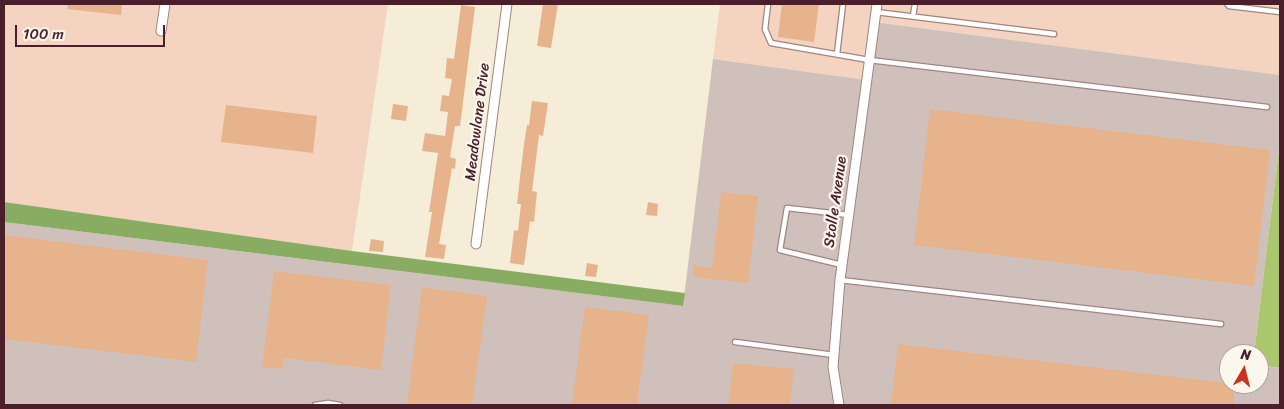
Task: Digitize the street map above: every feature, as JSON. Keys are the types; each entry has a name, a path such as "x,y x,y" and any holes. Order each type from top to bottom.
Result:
{"street":[{"path":"161,31 165,4"},
{"name":"Meadowlane Drive","path":"476,244 507,4"},
{"name":"Stolle Avenue","path":"839,405 833,367 840,280 876,8"}],"lane":[{"path":"768,4 765,30 771,42 869,60 1267,107"},
{"path":"837,54 843,4"},
{"path":"913,16 915,4"},
{"path":"1227,4 1229,6 1280,12"},
{"path":"876,8 913,16 1054,34"},
{"path":"842,265 780,250 786,208 849,215"},
{"path":"840,280 1221,324"},
{"path":"735,342 834,355"},
{"path":"315,405 328,402 340,405"}],"shaded area":[{"path":"4,4 388,4 352,251 4,202"},
{"path":"720,4 1280,4 1280,75 875,22 867,80 713,59"},
{"path":"874,22 1280,75 1280,141 1255,344 1219,344 1219,394 1269,394 1269,366 1280,368 1280,405 4,405 4,222 683,306 713,59 867,80"}],"green space":[{"path":"1280,141 1280,368 1269,366 1269,344 1255,344"},
{"path":"4,202 352,251 685,293 683,306 4,222"}],"building":[{"path":"68,4 122,4 121,15 67,9"},
{"path":"543,4 558,4 551,48 537,46"},
{"path":"782,4 819,4 814,42 778,37"},
{"path":"461,5 475,7 460,126 455,126 450,157 456,159 455,169 452,168 439,244 446,245 444,259 425,257 432,212 429,212 438,153 422,151 425,133 445,136 448,112 440,111 442,95 449,96 452,79 445,78 447,58 454,59"},
{"path":"532,101 548,103 543,136 539,135 532,191 537,192 534,222 530,221 524,265 510,263 514,230 518,231 521,204 517,204 524,144"},
{"path":"393,104 408,106 406,121 391,119"},
{"path":"226,105 317,116 313,153 221,142"},
{"path":"930,109 1270,150 1254,286 914,245"},
{"path":"721,192 758,196 748,283 693,277 694,265 712,268"},
{"path":"648,202 658,204 657,216 646,215"},
{"path":"4,235 208,260 196,362 4,339"},
{"path":"371,239 384,241 383,252 369,251"},
{"path":"587,263 598,265 596,277 585,276"},
{"path":"274,271 391,285 381,370 284,358 283,369 262,367"},
{"path":"422,287 487,296 472,405 407,405"},
{"path":"585,307 649,315 637,405 572,405"},
{"path":"898,344 1219,382 1219,394 1234,394 1233,405 891,405"},
{"path":"733,363 794,369 790,405 728,405"}]}
